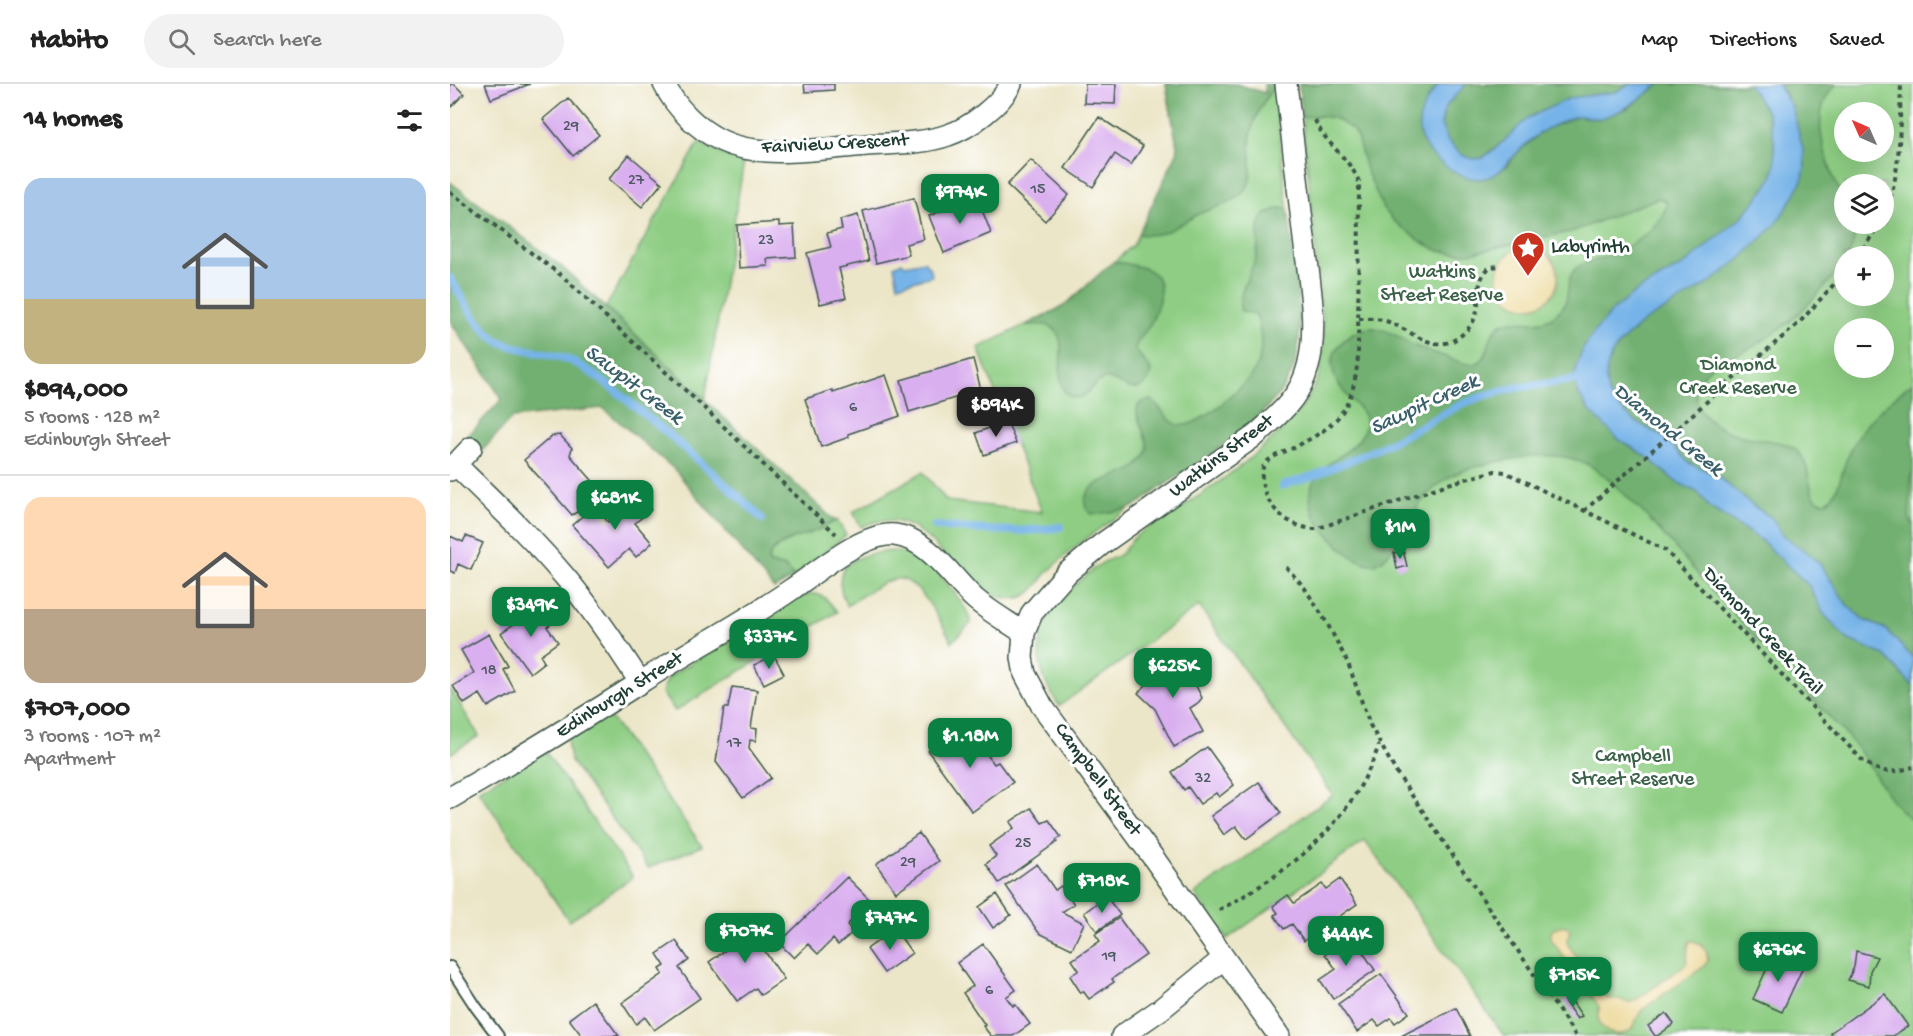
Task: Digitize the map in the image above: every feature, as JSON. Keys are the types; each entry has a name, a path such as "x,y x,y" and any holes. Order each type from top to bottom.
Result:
{"street":[{"name":"Fairview Crescent","path":"664,84 684,113 702,129 723,141 747,148 777,151 923,141 949,135 972,123 993,107 1011,84"},
{"name":"Watkins Street","path":"1024,633 1036,607 1067,573 1102,544 1256,435 1279,415 1295,396 1305,377 1311,355 1310,296 1286,84"},
{"path":"471,448 453,467 510,518 566,578 600,621 640,682"},
{"name":"Edinburgh Street","path":"450,798 569,729 640,682 742,622 852,548 873,537 897,535 908,538 934,557 986,608 1024,633"},
{"name":"Campbell Street","path":"1024,633 1022,658 1025,674 1042,706 1280,1036"},
{"path":"1122,1036 1224,958"}],"lane":[{"path":"450,967 498,1036"}],"path":[{"path":"1894,180 1901,84"},
{"path":"1313,114 1316,124 1359,182 1359,319 1380,320 1424,341 1448,343 1463,334 1478,315 1482,276 1490,267 1500,266"},
{"path":"450,192 562,276 852,548"},
{"path":"1584,511 1799,323 1834,284"},
{"name":"Diamond Creek Trail","path":"1359,319 1357,372 1350,399 1341,414 1321,433 1269,461 1262,471 1263,486 1268,501 1281,516 1307,529 1325,527 1448,484 1495,471 1505,472 1665,550 1862,760 1873,768 1892,773 1913,767"},
{"path":"1286,567 1304,587 1327,623 1348,663 1362,707 1379,744 1396,772 1576,1036"},
{"path":"1219,910 1256,890 1282,872 1319,839 1347,808 1357,793 1379,744"}],"green space":[{"path":"1166,84 1236,84 1268,94 1275,85 1299,314 1298,348 1293,366 1279,394 1235,436 1084,540 1052,568 1031,592 1018,598 1001,597 983,590 966,578 921,533 904,523 884,520 861,527 853,512 923,472 947,501 1042,512 978,348 1064,306 1133,245 1178,151"},
{"path":"1166,84 1236,84 1265,93 1264,84 1275,85 1254,121 1250,141 1251,177 1241,195 1167,231 1154,235 1138,234 1178,151"},
{"name":"Campbell Street Reserve","path":"1299,84 1913,84 1913,1036 1504,1036 1365,841 1227,939 1195,894 1333,795 1199,606 1059,706 1044,678 1040,660 1040,643 1051,613 1072,587 1101,563 1121,553 1140,533 1219,482 1277,435 1307,400 1316,383 1323,359 1324,334"},
{"path":"1299,84 1439,84 1428,98 1428,152 1506,167 1516,154 1544,130 1577,116 1599,119 1628,108 1660,84 1749,85 1767,112 1774,138 1775,165 1772,178 1742,217 1684,265 1640,289 1576,367 1575,381 1579,395 1618,439 1646,456 1676,481 1699,493 1709,507 1761,540 1810,587 1823,613 1869,648 1884,655 1913,686 1913,821 1889,796 1856,746 1738,619 1647,516 1607,478 1589,465 1556,456 1531,456 1482,465 1455,474 1442,482 1425,498 1392,550 1386,557 1373,564 1365,563 1348,553 1323,529 1312,507 1310,496 1312,485 1322,470 1356,443 1363,433 1366,422 1362,412 1344,392 1334,374 1333,358 1340,344 1365,329 1381,329 1417,347 1462,363 1479,362 1486,353 1495,329 1507,322 1537,322 1553,316 1564,304 1570,278 1575,269 1621,250 1641,238 1657,222 1667,204 1658,198 1574,231 1471,253 1437,250 1395,222 1383,208 1366,170 1357,137 1352,129 1334,118 1302,117"},
{"path":"1466,84 1630,84 1616,92 1592,95 1503,142 1482,158 1473,159 1462,155 1448,141 1441,125 1447,105"},
{"path":"1777,84 1837,84 1828,94 1823,106 1821,132 1834,178 1834,234 1854,234 1853,245 1834,246 1834,275 1790,321 1752,347 1710,368 1698,384 1697,400 1704,415 1727,431 1785,444 1795,449 1806,464 1814,495 1818,500 1826,502 1831,498 1840,481 1849,453 1859,435 1884,407 1913,382 1913,472 1909,518 1913,525 1913,658 1885,629 1864,620 1847,605 1820,564 1781,534 1772,518 1752,505 1715,474 1689,464 1665,438 1633,420 1608,393 1607,369 1611,355 1621,342 1643,322 1683,298 1774,226 1787,96"},
{"path":"699,142 720,153 744,161 705,399 606,307"},
{"path":"450,182 561,266 835,521 779,545 773,550 768,562 784,566 794,577 774,589 675,470 603,408 512,418 481,452 466,438 502,399 450,321"},
{"path":"1281,208 1288,209 1299,314 1297,356 1286,383 1251,423 1239,433 1138,504 1116,511 1090,513 1085,501 1092,488 1098,483 1136,467 1147,452 1137,413 1142,402 1151,400 1175,423 1187,424 1198,420 1233,395 1256,368 1261,346 1258,320 1255,314 1241,311 1240,299 1256,257 1261,220 1268,213"},
{"path":"1114,261 1146,269 1154,274 1160,285 1155,314 1135,349 1151,370 1150,374 1145,384 1139,388 1130,388 1105,379 1085,395 1076,398 1064,390 1061,382 1061,350 1056,331 1046,325 1026,325 1064,306"},
{"path":"837,520 846,535 794,577 784,566 768,562 777,548 786,542"},
{"path":"893,551 910,554 925,561 945,581 965,608 971,623 952,642 929,603 913,585 904,580 890,580 847,606 841,592 840,580 848,564 867,555"},
{"path":"808,594 822,596 837,612 675,711 662,693 670,676 788,603"},
{"path":"450,688 479,736 450,754"},
{"path":"608,714 702,846 648,868 570,760 567,739"},
{"path":"545,751 633,877 569,921 478,790"}],"sand":[{"path":"1528,247 1540,249 1553,260 1558,277 1556,289 1545,302 1528,307 1516,305 1503,294 1498,277 1500,265 1511,252"},
{"path":"1564,925 1570,930 1568,945 1608,999 1619,999 1628,1003 1636,1000 1685,965 1690,941 1703,947 1707,954 1707,962 1643,1009 1631,1030 1619,1034 1610,1033 1600,1024 1599,1006 1551,939 1551,932"}],"water":[{"path":"1439,84 1466,84 1447,105 1441,125 1448,141 1462,155 1473,159 1483,158 1528,118 1570,98 1616,92 1630,84 1660,84 1617,112 1598,118 1578,116 1548,128 1527,144 1499,171 1490,176 1475,179 1451,170 1435,158 1421,138 1420,118 1430,96"},
{"path":"1748,84 1777,84 1792,107 1804,153 1803,178 1774,226 1740,259 1708,284 1643,322 1621,342 1611,355 1607,369 1608,393 1633,420 1665,438 1689,463 1715,474 1752,505 1772,518 1781,534 1820,564 1847,605 1864,620 1885,629 1913,658 1913,686 1884,655 1849,640 1843,635 1823,613 1810,587 1761,540 1709,507 1699,493 1675,481 1646,456 1618,439 1588,409 1579,395 1575,381 1576,367 1583,349 1613,310 1640,289 1684,265 1742,217 1772,178 1775,165 1774,138 1767,112"},
{"path":"924,261 931,270 932,276 898,285 894,266 902,262 905,265"}],"building":[{"path":"450,84 454,84 464,94 450,108"},
{"path":"485,84 530,84 491,99"},
{"path":"804,84 834,84 834,90 805,92"},
{"path":"1085,84 1116,84 1115,104 1084,103"},
{"path":"568,98 599,135 573,156 543,119"},
{"path":"1099,117 1143,146 1131,165 1115,154 1093,187 1065,168"},
{"path":"629,155 662,183 642,207 609,179"},
{"path":"1031,160 1069,195 1045,221 1007,185"},
{"path":"977,197 991,233 944,253 929,216"},
{"path":"914,198 924,239 906,244 909,255 876,263 863,211"},
{"path":"858,215 869,261 839,268 846,298 820,304 807,253 831,247 827,233 842,229 840,220"},
{"path":"779,222 779,226 794,225 796,257 767,259 768,266 739,268 737,225"},
{"path":"973,359 981,390 909,412 901,380"},
{"path":"886,375 900,416 848,434 849,437 821,447 805,399 833,390 833,393"},
{"path":"1007,421 1016,443 984,455 976,433"},
{"path":"560,435 572,448 570,455 605,495 572,515 524,460 552,436"},
{"path":"637,494 651,510 635,523 652,543 636,557 629,549 609,567 572,525 594,506 608,522"},
{"path":"450,536 463,542 466,536 483,543 471,570 458,564 455,573 450,571"},
{"path":"1403,550 1407,566 1397,569 1394,553"},
{"path":"540,606 552,623 547,627 558,642 540,655 544,662 530,673 501,633"},
{"path":"489,634 508,666 503,669 515,691 488,707 480,694 464,704 453,686 474,673 461,650"},
{"path":"1169,648 1188,666 1172,682 1179,687 1187,683 1195,684 1202,698 1190,708 1203,732 1174,747 1155,709 1138,693 1161,670 1154,664"},
{"path":"774,655 784,674 764,684 754,665"},
{"path":"732,687 757,690 751,728 757,729 756,741 750,740 749,748 771,778 743,798 716,762 724,708 728,708"},
{"path":"961,728 968,738 973,735 994,764 998,762 1013,782 972,812 928,751"},
{"path":"1207,747 1234,785 1219,797 1216,793 1200,804 1188,787 1184,790 1172,772"},
{"path":"1259,782 1281,813 1246,839 1236,826 1224,835 1211,816"},
{"path":"1031,808 1042,823 1049,820 1061,837 999,883 986,864 996,856 989,846 1014,828 1010,822"},
{"path":"919,833 939,861 896,892 876,864"},
{"path":"1037,864 1055,890 1061,886 1074,904 1062,912 1084,923 1072,949 1039,933 1006,886"},
{"path":"847,877 871,901 847,925 853,932 838,945 833,939 818,954 808,944 794,958 779,943"},
{"path":"1340,879 1357,904 1304,941 1292,924 1284,929 1274,915 1278,913 1273,906 1288,895 1294,903 1322,884 1326,889"},
{"path":"997,894 1011,915 993,928 979,907"},
{"path":"1106,896 1120,915 1097,931 1084,913"},
{"path":"742,916 756,935 737,948 743,955 759,943 784,979 761,995 756,988 737,1001 709,962 733,945 723,930"},
{"path":"1119,918 1146,955 1112,979 1114,982 1089,999 1083,991 1081,993 1070,976 1079,970 1072,960 1100,941 1095,934"},
{"path":"895,929 912,953 884,973 867,949"},
{"path":"1352,936 1375,970 1333,999 1320,980 1336,969 1325,954"},
{"path":"676,941 689,960 679,968 700,998 654,1030 645,1017 636,1024 622,1003 663,974 660,969 665,966 657,954"},
{"path":"983,944 1016,990 1006,997 1013,1006 1015,1004 1030,1024 1013,1036 991,1036 963,993 973,986 957,963"},
{"path":"1856,951 1877,957 1870,971 1869,986 1848,980 1854,967"},
{"path":"1774,953 1803,967 1782,1012 1753,999"},
{"path":"1381,974 1409,1013 1395,1023 1391,1018 1379,1026 1374,1020 1357,1032 1338,1004"},
{"path":"1885,994 1908,1026 1893,1036 1833,1036 1830,1033"},
{"path":"1569,997 1582,1016 1577,1019 1564,1001"},
{"path":"593,1001 619,1036 582,1036 569,1019"},
{"path":"1456,1008 1470,1036 1401,1036"},
{"path":"1666,1013 1674,1024 1655,1036 1648,1026"}],"waterway":[{"name":"Sawpit Creek","path":"450,278 476,320 489,334 517,348 551,354 573,362 594,375 673,438 762,519"},
{"name":"Sawpit Creek","path":"1282,486 1318,474 1384,446 1462,404 1486,395 1515,388 1583,379"},
{"name":"Sawpit Creek","path":"935,526 1013,531 1060,527"}],"place":[{"name":"Labyrinth","path":"1528,277"}],"park label":[{"name":"Watkins Street Reserve","path":"1442,284"},
{"name":"Diamond Creek Reserve","path":"1738,378"}],"water label":[{"name":"Diamond Creek","path":"1667,431"}]}
